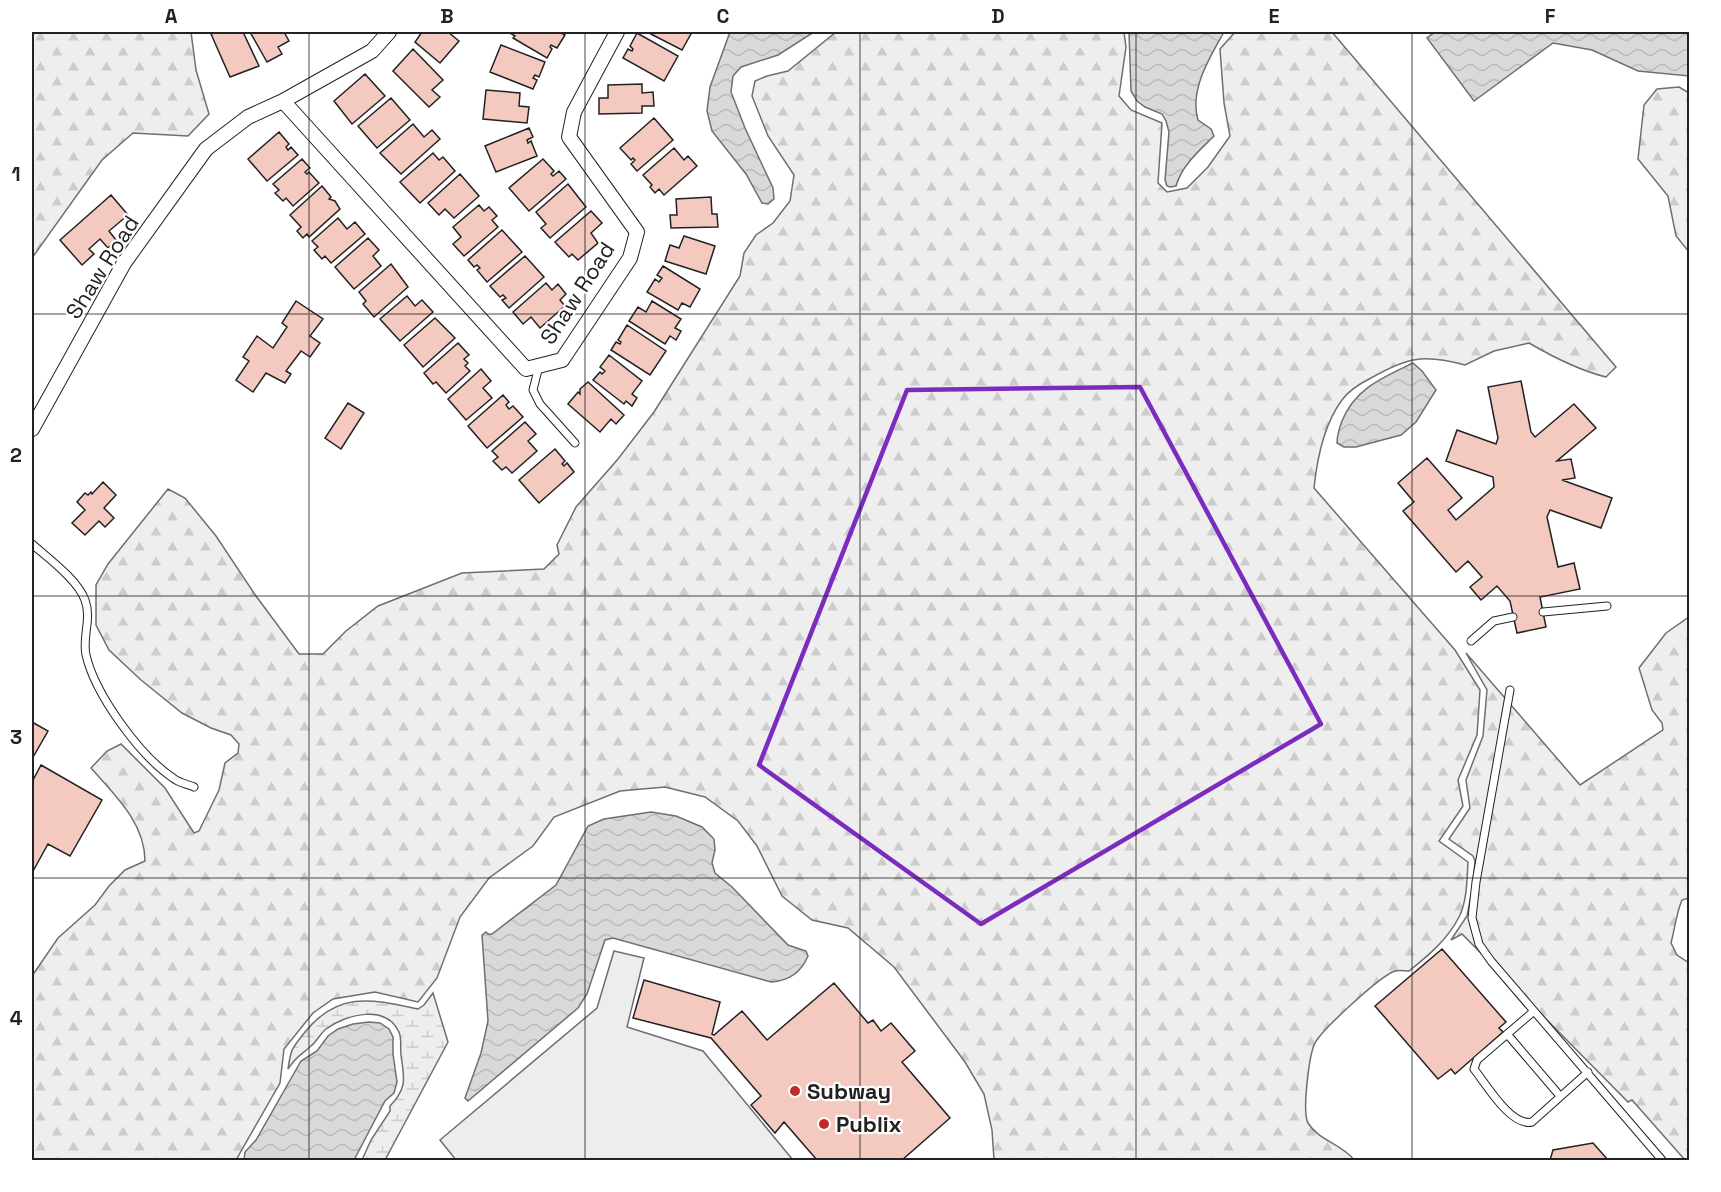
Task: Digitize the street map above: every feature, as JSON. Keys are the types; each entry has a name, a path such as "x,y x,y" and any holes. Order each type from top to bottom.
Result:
{"street":[{"name":"Shaw Road","path":"32,429 124,263 206,149 248,117 283,101 372,51 389,32"},
{"name":"Shaw Road","path":"283,101 526,369 562,360 630,258 637,232 569,136 574,112 617,32"}],"lane":[{"path":"539,366 533,390 540,404 575,443"},
{"path":"32,544 73,582 85,598 87,609 84,640 86,654 92,676 106,702 124,728 161,770 175,780 194,787"},
{"path":"1543,612 1607,606"},
{"path":"1471,641 1494,621 1514,617"},
{"path":"1510,690 1476,882 1472,918 1479,944 1662,1161"},
{"path":"1534,1011 1477,1060 1474,1069 1510,1114 1519,1121 1532,1122 1588,1072"},
{"path":"1507,1034 1560,1096"}],"highlighted area":[{"path":"1140,387 1321,724 981,924 759,765 907,390"}],"green space":[{"path":"32,32 191,32 196,70 209,114 188,136 133,133 102,160 32,258"},
{"path":"836,32 1124,32 1126,47 1119,96 1131,110 1162,123 1158,183 1167,192 1187,188 1208,167 1230,136 1224,103 1220,49 1235,32 1332,32 1616,367 1606,377 1566,363 1529,343 1494,351 1465,365 1438,359 1406,362 1363,382 1345,396 1326,431 1319,454 1314,488 1455,650 1480,690 1477,735 1458,780 1463,806 1439,841 1468,862 1462,911 1443,940 1430,953 1409,971 1395,971 1377,983 1318,1038 1312,1052 1306,1097 1308,1123 1318,1134 1354,1160 994,1160 992,1130 984,1094 965,1062 894,967 848,928 812,920 782,896 757,846 738,821 705,797 665,787 620,791 554,817 533,846 489,878 460,917 437,978 418,1002 375,992 333,999 313,1013 284,1049 280,1083 236,1160 32,1160 32,976 58,938 95,905 109,886 125,870 145,861 144,847 134,822 119,799 91,768 107,751 121,744 165,788 194,833 199,831 219,790 225,763 238,753 239,744 231,735 211,728 182,713 141,680 109,650 96,625 96,585 108,564 168,489 185,498 216,536 256,596 299,654 323,654 346,631 378,606 462,573 544,569 559,554 557,545 576,507 618,459 654,412 740,276 744,253 756,235 773,223 790,201 794,175 768,136 752,96 755,81 788,71"},
{"path":"1679,87 1689,93 1689,252 1676,236 1668,196 1638,159 1644,105 1657,89"},
{"path":"1689,617 1689,898 1682,900 1671,943 1677,955 1689,963 1689,1160 1685,1160 1632,1100 1628,1102 1462,934 1451,940 1467,916 1475,861 1473,856 1449,839 1470,808 1466,780 1483,736 1487,690 1466,653 1580,785 1663,730 1662,723 1652,710 1639,668 1666,633"},
{"path":"433,993 448,1042 385,1160 362,1160 371,1140 402,1088 404,1076 399,1032 393,1023 385,1018 365,1014 344,1019 326,1029 288,1069 293,1049 317,1019 343,1004 370,1001 418,1009"}],"shaded area":[{"path":"614,951 644,958 627,1027 703,1051 793,1160 456,1160 440,1140 597,1008"}],"water":[{"path":"730,32 814,32 778,55 741,67 733,76 731,92 773,188 774,199 768,204 762,203 746,174 712,131 707,111 710,87"},
{"path":"1129,32 1224,32 1202,74 1196,97 1198,120 1211,129 1214,136 1187,165 1176,186 1167,186 1165,180 1169,132 1166,121 1162,114 1137,101 1131,91"},
{"path":"1435,32 1689,32 1689,76 1638,71 1592,50 1553,43 1474,101 1427,38"},
{"path":"1413,363 1436,390 1416,422 1401,435 1356,447 1344,447 1337,443 1342,421 1354,400 1372,385"},
{"path":"651,812 676,816 702,827 714,839 715,850 712,863 715,873 732,887 788,945 806,951 808,956 802,967 783,980 771,982 613,938 605,940 587,994 578,1008 468,1101 465,1098 481,1053 488,1021 482,935 486,932 492,934 556,885 588,826 604,819"},
{"path":"369,1022 380,1023 389,1029 393,1037 397,1082 394,1093 385,1101 354,1160 244,1160 245,1152 256,1140 301,1061 317,1051 328,1036 338,1029"}],"building":[{"path":"243,32 259,66 230,77 211,34"},
{"path":"250,32 284,32 289,41 278,47 282,54 267,62"},
{"path":"422,32 448,32 459,41 440,63 415,42"},
{"path":"508,32 559,32 565,35 557,48 551,45 552,49 547,58 513,38 515,36"},
{"path":"647,32 692,32 682,50"},
{"path":"637,33 678,56 664,81 623,58 628,49 632,51 630,46"},
{"path":"501,45 545,62 539,77 535,75 533,78 537,80 533,89 490,72"},
{"path":"413,49 443,80 432,90 440,97 429,107 393,71"},
{"path":"365,74 385,96 352,124 334,101"},
{"path":"642,84 642,93 653,92 654,106 642,106 642,113 599,114 599,98 608,98 608,85"},
{"path":"486,90 520,93 519,106 529,107 527,123 483,119"},
{"path":"391,98 410,120 377,148 358,126"},
{"path":"654,118 673,140 637,171 631,164 635,160 633,158 631,160 620,148"},
{"path":"413,124 424,137 432,130 440,139 401,174 380,153"},
{"path":"529,128 533,137 527,140 528,143 531,141 537,156 496,172 485,146"},
{"path":"279,132 289,144 286,147 288,150 291,147 298,155 267,181 248,159"},
{"path":"674,148 684,160 688,156 697,166 664,195 659,189 655,193 650,187 652,185 643,175"},
{"path":"433,153 439,160 443,157 455,171 420,203 400,182"},
{"path":"302,159 310,168 305,172 307,174 309,172 319,183 293,206 286,198 283,201 275,193 279,190 273,184"},
{"path":"543,159 554,171 551,174 553,176 559,171 566,179 529,211 509,188"},
{"path":"460,174 479,196 454,218 445,209 439,215 428,203"},
{"path":"568,184 586,207 550,238 541,228 546,224 536,212"},
{"path":"322,186 331,197 329,199 335,201 340,209 309,237 307,234 303,238 297,231 301,227 290,215"},
{"path":"111,195 128,215 109,231 116,240 108,248 100,239 89,249 94,254 82,265 60,240"},
{"path":"711,197 712,214 717,214 718,227 671,228 670,215 677,215 676,199"},
{"path":"479,205 484,211 489,207 497,216 492,220 498,227 464,256 453,244 461,237 453,227"},
{"path":"591,211 602,223 591,233 598,243 578,260 572,254 569,257 555,242"},
{"path":"338,218 347,229 355,222 365,234 331,263 325,256 322,259 314,250 318,247 312,241"},
{"path":"502,230 522,252 487,282 477,270 480,268 477,265 474,267 468,260"},
{"path":"684,236 715,246 706,274 665,261 670,245 679,248"},
{"path":"368,238 379,250 373,256 381,266 354,289 335,267"},
{"path":"525,256 544,277 509,308 502,300 506,298 503,295 500,297 490,286"},
{"path":"391,264 408,287 374,317 363,304 366,301 359,292"},
{"path":"663,266 700,289 690,307 682,303 678,310 647,292 655,279 659,282 662,278 657,275"},
{"path":"546,283 552,290 558,284 566,294 560,300 565,306 540,328 531,317 523,324 513,312"},
{"path":"407,296 415,306 422,300 433,312 400,341 380,319"},
{"path":"296,301 323,319 310,336 320,343 310,357 301,351 286,371 291,374 285,383 266,373 253,392 236,380 249,361 243,357 257,336 273,348 287,327 282,323"},
{"path":"652,301 681,319 675,328 681,331 676,340 670,336 665,344 629,321 638,307 646,312"},
{"path":"435,318 455,338 423,367 404,345"},
{"path":"627,325 666,351 650,375 611,350 616,342 620,344 618,340"},
{"path":"458,343 469,355 464,359 468,363 465,366 470,371 446,393 436,382 433,384 424,373"},
{"path":"609,355 642,381 632,394 637,398 632,406 626,401 624,404 593,380 600,372 602,374 605,371 600,367"},
{"path":"481,369 491,381 483,388 492,398 466,420 448,399"},
{"path":"1521,381 1531,432 1535,437 1574,404 1596,428 1557,461 1571,459 1575,478 1562,480 1612,498 1601,528 1550,510 1547,517 1558,567 1574,563 1580,589 1540,597 1546,627 1517,633 1510,601 1497,586 1481,600 1470,587 1482,577 1468,561 1456,572 1403,511 1414,502 1398,483 1427,458 1462,498 1448,510 1456,520 1494,487 1493,477 1446,461 1457,430 1496,444 1498,438 1488,387"},
{"path":"588,382 624,415 616,424 611,419 600,432 568,404 578,392 580,394 580,389"},
{"path":"503,395 509,402 506,405 509,409 513,406 523,417 487,448 468,426"},
{"path":"348,403 364,413 341,449 325,438"},
{"path":"525,422 536,434 528,441 537,451 512,473 506,467 502,470 493,461 498,457 492,451"},
{"path":"555,449 565,461 562,464 564,466 567,463 574,472 539,503 519,480"},
{"path":"103,482 116,495 104,508 114,518 105,527 99,521 85,535 72,523 85,510 77,502 85,493 88,495 91,492 92,494"},
{"path":"32,722 48,731 32,759"},
{"path":"41,765 102,800 70,856 48,844 32,873 32,782"},
{"path":"1442,949 1506,1022 1499,1028 1503,1032 1455,1074 1451,1069 1438,1079 1375,1006"},
{"path":"644,980 720,1002 712,1034 714,1035 742,1011 767,1040 834,983 868,1023 873,1020 881,1031 891,1023 915,1051 902,1062 950,1118 902,1160 817,1160 784,1122 775,1133 751,1105 761,1096 711,1038 633,1018"},
{"path":"1593,1143 1608,1160 1550,1160 1553,1150"}],"place":[{"name":"Subway","path":"795,1091"},
{"name":"Publix","path":"824,1124"}]}
